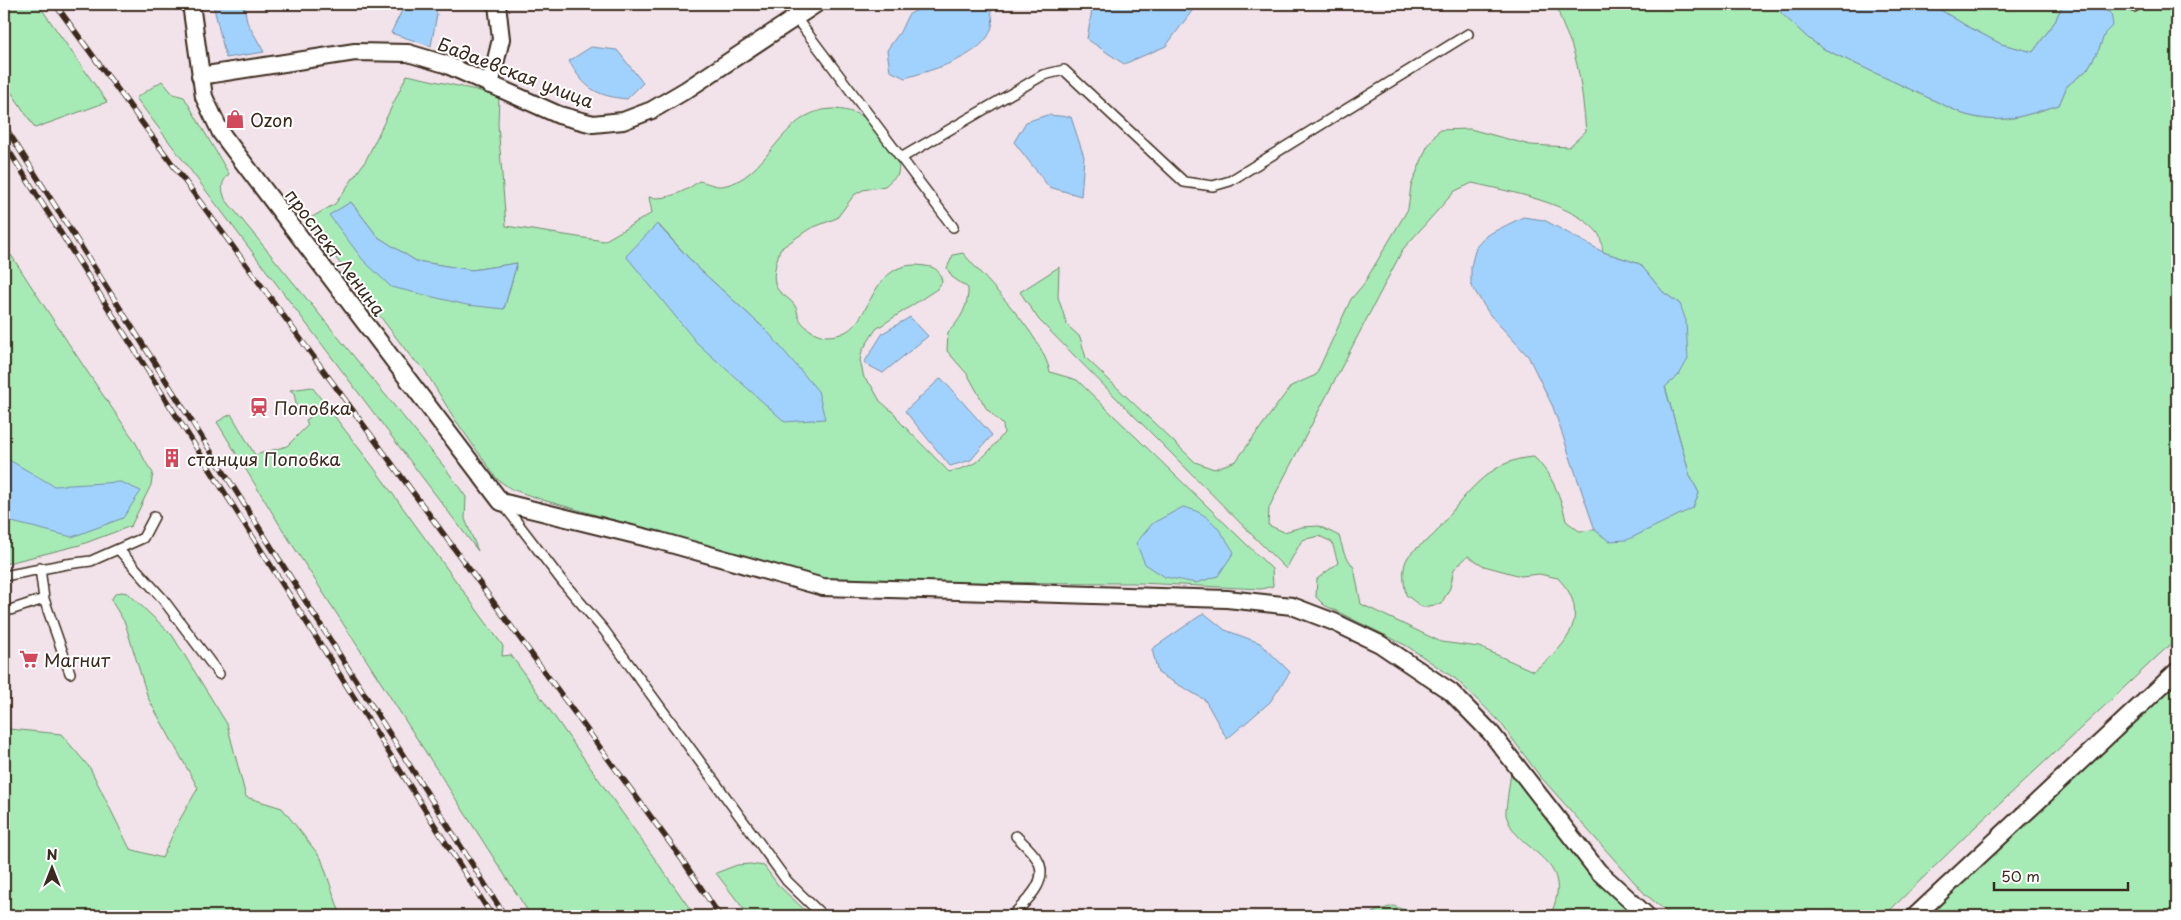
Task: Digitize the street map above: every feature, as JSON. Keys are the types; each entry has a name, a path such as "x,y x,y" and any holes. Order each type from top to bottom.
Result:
{"street":[{"name":"проспект Ленина","path":"191,4 204,97 221,133 501,502"},
{"path":"490,85 501,39 497,4"},
{"name":"Бадаевская улица","path":"200,76 355,52 408,53 445,64 559,114 594,124 623,121 652,110 686,90 816,4"},
{"path":"501,502 660,541 823,587 1227,599 1292,606 1334,622 1380,644 1451,692 1491,733 1598,871 1647,916"},
{"path":"1915,916 2177,671"}],"lane":[{"path":"796,18 953,227"},
{"path":"901,158 1043,75 1064,70 1184,182 1214,186 1230,181 1468,34"},
{"path":"501,502 562,581 612,640 787,881 823,916"},
{"path":"4,576 40,568 91,562 143,538 154,517"},
{"path":"119,550 162,598 219,674"},
{"path":"40,568 44,599 70,673"},
{"path":"4,612 44,599"},
{"path":"1012,916 1035,891 1042,876 1038,860 1016,836"}],"green space":[{"path":"4,4 38,4 107,102 35,128 4,81"},
{"path":"1557,4 1781,4 1782,13 1808,38 1824,49 1963,114 1977,118 2001,119 2022,116 2059,105 2067,86 2087,70 2099,49 2111,13 2090,4 2177,4 2177,638 1975,827 1884,916 1672,916 1645,894 1539,775 1500,722 1457,680 1407,646 1324,605 1316,597 1317,579 1338,563 1332,542 1319,536 1302,540 1286,569 1039,320 1020,292 1059,267 1058,297 1067,325 1080,337 1086,358 1195,462 1214,469 1236,461 1291,386 1316,375 1351,299 1363,285 1408,209 1411,186 1427,147 1439,130 1470,129 1530,145 1569,147 1586,131 1577,65","holes":["1472,183 1521,194 1557,206 1573,214 1598,233 1603,252 1640,264 1663,292 1680,304 1679,375 1665,386 1690,476 1699,493 1609,541 1595,530 1579,531 1566,521 1555,486 1546,471 1534,457 1518,459 1503,465 1478,482 1434,535 1411,553 1406,561 1404,571 1406,595 1422,607 1441,604 1450,588 1454,569 1468,556 1484,566 1521,576 1539,574 1558,578 1569,592 1574,606 1572,628 1566,639 1551,657 1533,671 1479,647 1441,642 1361,604 1354,568 1344,553 1339,536 1319,526 1302,527 1284,532 1268,525 1269,508 1277,491 1403,249 1455,191"]},
{"path":"1931,4 2063,4 2054,23 2033,52 2001,44"},
{"path":"407,75 499,95 498,124 506,226 604,241 652,213 649,197 662,198 676,194 699,181 722,186 738,181 751,172 786,132 814,112 836,109 858,114 869,122 899,165 898,174 885,186 863,190 854,195 837,218 809,229 780,249 775,270 776,286 797,309 802,323 820,335 841,334 851,328 858,320 876,289 892,272 903,266 912,265 921,265 937,270 942,282 937,289 876,329 862,351 860,360 864,378 871,385 880,401 895,414 900,422 949,472 975,463 992,448 1004,433 1003,425 986,408 968,375 947,351 948,332 963,312 968,288 952,277 947,268 953,255 963,253 1026,326 1045,357 1050,372 1077,380 1272,569 1273,586 1261,589 1140,583 845,582 820,578 543,500 511,489 497,479 454,418 424,369 411,357 307,220 335,204 366,160","holes":["351,202 378,237 416,261 472,270 517,263 504,309 330,215","658,224 697,267 767,331 627,256"]},
{"path":"162,81 173,94 184,97 229,174 224,180 223,185 225,199 446,469 466,497 465,519 478,551 136,98"},
{"path":"11,255 132,437 153,473 151,485 131,526 80,545 4,564 4,258"},
{"path":"312,387 374,468 503,646 502,656 511,655 695,916 531,916 281,527 217,422 231,414 255,455 287,446 308,425 306,420 315,414 313,409 298,414 294,393 290,390"},
{"path":"121,592 128,593 172,635 227,724 246,797 282,808 321,858 341,916 4,916 4,737 9,729 61,734 90,768 130,849 162,858 179,821 198,788 148,698 125,623 111,600 115,594"},
{"path":"2177,675 2177,916 1926,916"},
{"path":"1511,769 1544,817 1641,916 1550,916 1557,896 1557,881 1552,868 1512,829 1506,815"},
{"path":"737,865 764,866 778,885 811,916 749,916 716,873"},
{"path":"1393,906 1416,914 1415,916 1371,916 1373,912"}],"water":[{"path":"213,4 244,4 247,22 264,52 226,58"},
{"path":"405,4 432,4 437,14 431,46 391,33"},
{"path":"928,4 988,4 993,20 989,34 980,45 967,55 951,63 905,78 890,71 887,50 900,32 908,15"},
{"path":"1093,4 1197,4 1166,46 1124,64 1087,39"},
{"path":"1781,4 1931,4 2001,44 2033,52 2054,23 2063,4 2090,4 2111,13 2113,25 2105,33 2099,49 2087,70 2067,86 2059,105 2022,116 1990,119 1963,114 1824,49 1808,38 1781,13"},
{"path":"591,47 617,50 643,83 627,99 599,93 580,78 569,61"},
{"path":"1047,115 1071,117 1084,157 1081,196 1049,187 1014,142 1026,122"},
{"path":"351,202 378,237 416,261 472,270 517,263 504,309 467,305 391,287 363,260 329,215"},
{"path":"1523,217 1544,220 1603,252 1640,264 1663,292 1680,304 1686,321 1688,359 1679,375 1665,387 1690,476 1699,493 1693,508 1627,540 1609,541 1595,530 1553,407 1528,356 1490,315 1471,285 1471,266 1476,247 1487,235"},
{"path":"657,224 697,267 767,331 818,391 825,419 785,422 697,343 626,256"},
{"path":"910,317 928,336 883,373 864,363 883,333"},
{"path":"941,378 992,435 971,460 950,466 905,411"},
{"path":"4,457 54,486 120,482 141,491 123,518 72,537 4,520"},
{"path":"1183,507 1201,513 1213,523 1234,552 1218,576 1196,583 1165,577 1145,564 1136,543 1153,523"},
{"path":"1204,613 1225,630 1260,643 1290,672 1270,702 1227,739 1205,700 1158,673 1152,649"}],"railway":[{"path":"55,4 681,858 720,916"},
{"path":"4,125 505,916"},
{"path":"4,143 492,916"}],"place":[{"name":"Ozon","path":"235,119"},
{"name":"Поповка","path":"259,407"},
{"name":"станция Поповка","path":"172,458"},
{"name":"Магнит","path":"29,659"}]}
